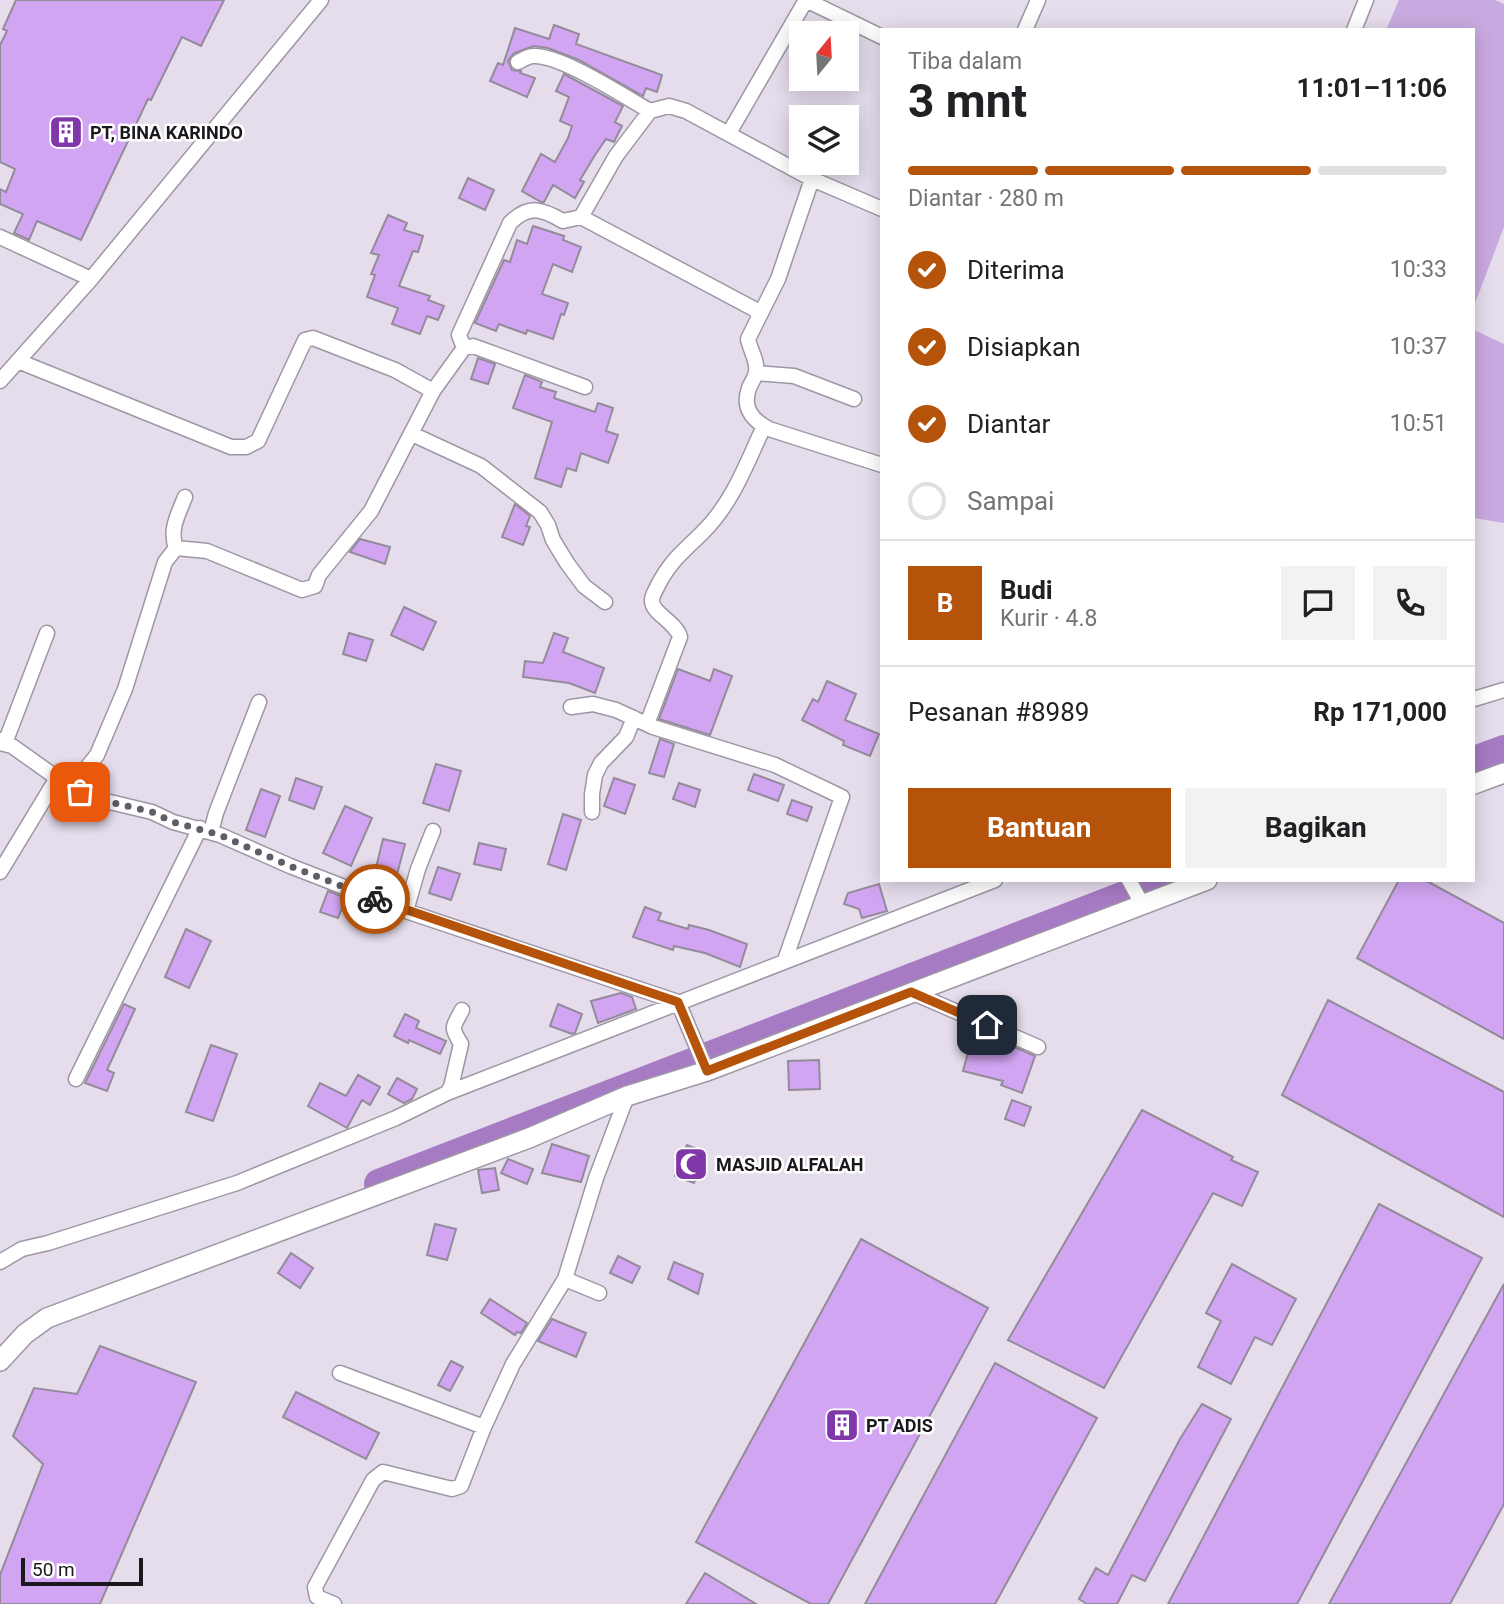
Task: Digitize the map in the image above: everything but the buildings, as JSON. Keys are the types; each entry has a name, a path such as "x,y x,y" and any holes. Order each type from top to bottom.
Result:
{"street":[{"path":"0,381 91,279 321,0"},
{"path":"729,133 806,0 880,36"},
{"path":"1026,28 1038,0"},
{"path":"1355,28 1366,0"},
{"path":"517,62 532,55 549,58 576,69 650,111"},
{"path":"580,217 616,156 650,111 668,106 686,111 812,178 880,208"},
{"path":"812,178 778,279 748,339 756,363 756,373 746,400 747,411 764,426 880,464"},
{"path":"464,348 459,335 510,223 520,213 535,210 548,212 564,221 580,217 756,310 759,317"},
{"path":"0,237 91,279"},
{"path":"18,361 231,447 246,447 258,440 305,340 313,338 395,370 433,390"},
{"path":"176,548 207,551 302,590 309,590 315,586 319,575 371,511 433,390 464,348 473,346 585,387"},
{"path":"756,373 794,376 854,399"},
{"path":"592,812 595,775 601,763 640,721 680,637 668,620 656,611 652,598 679,552 704,531 735,488 764,426"},
{"path":"412,435 481,466 540,512 548,525 552,540 567,563 584,586 606,602"},
{"path":"176,548 172,539 173,528 185,498"},
{"path":"75,782 97,755 121,700 165,562 176,548"},
{"path":"47,633 2,742 57,778 75,782"},
{"path":"1475,699 1504,690"},
{"path":"76,1079 216,813 259,702"},
{"path":"571,707 593,704 775,765 842,797 785,960"},
{"path":"1475,783 1504,772"},
{"path":"0,872 57,778"},
{"path":"75,782 80,792 93,798 152,812 173,822 206,830 406,911 678,1002"},
{"path":"406,911 433,831"},
{"path":"0,1262 22,1249 237,1183 397,1118 446,1093 990,882"},
{"path":"1130,882 1141,901"},
{"path":"0,1361 25,1334 47,1318 529,1138 705,1066 911,992 1141,901 1201,882"},
{"path":"911,992 1038,1047"},
{"path":"678,1002 705,1066"},
{"path":"446,1093 451,1087 461,1044 454,1036 454,1028 462,1010"},
{"path":"334,1604 317,1597 315,1587 373,1480 383,1472 429,1484 458,1488 461,1486 484,1427 519,1353 565,1279 596,1178 627,1097"},
{"path":"565,1279 599,1293"},
{"path":"340,1373 484,1427"}],"shaded area":[{"path":"1399,0 1495,0 1504,4 1504,227 1475,303 1475,28 1387,28"},
{"path":"1475,330 1504,344 1504,523 1475,518"}],"waterway":[{"path":"1475,761 1504,750"},
{"path":"379,1184 1161,882"}],"way so far":[{"path":"80,792 220,835 375,899"}],"place":[{"name":"PT, BINA KARINDO","path":"66,132"},
{"name":"MASJID ALFALAH","path":"691,1164"},
{"name":"PT ADIS","path":"842,1425"}],"route":[{"path":"375,899 678,1002 707,1071 911,992 987,1025"}]}
